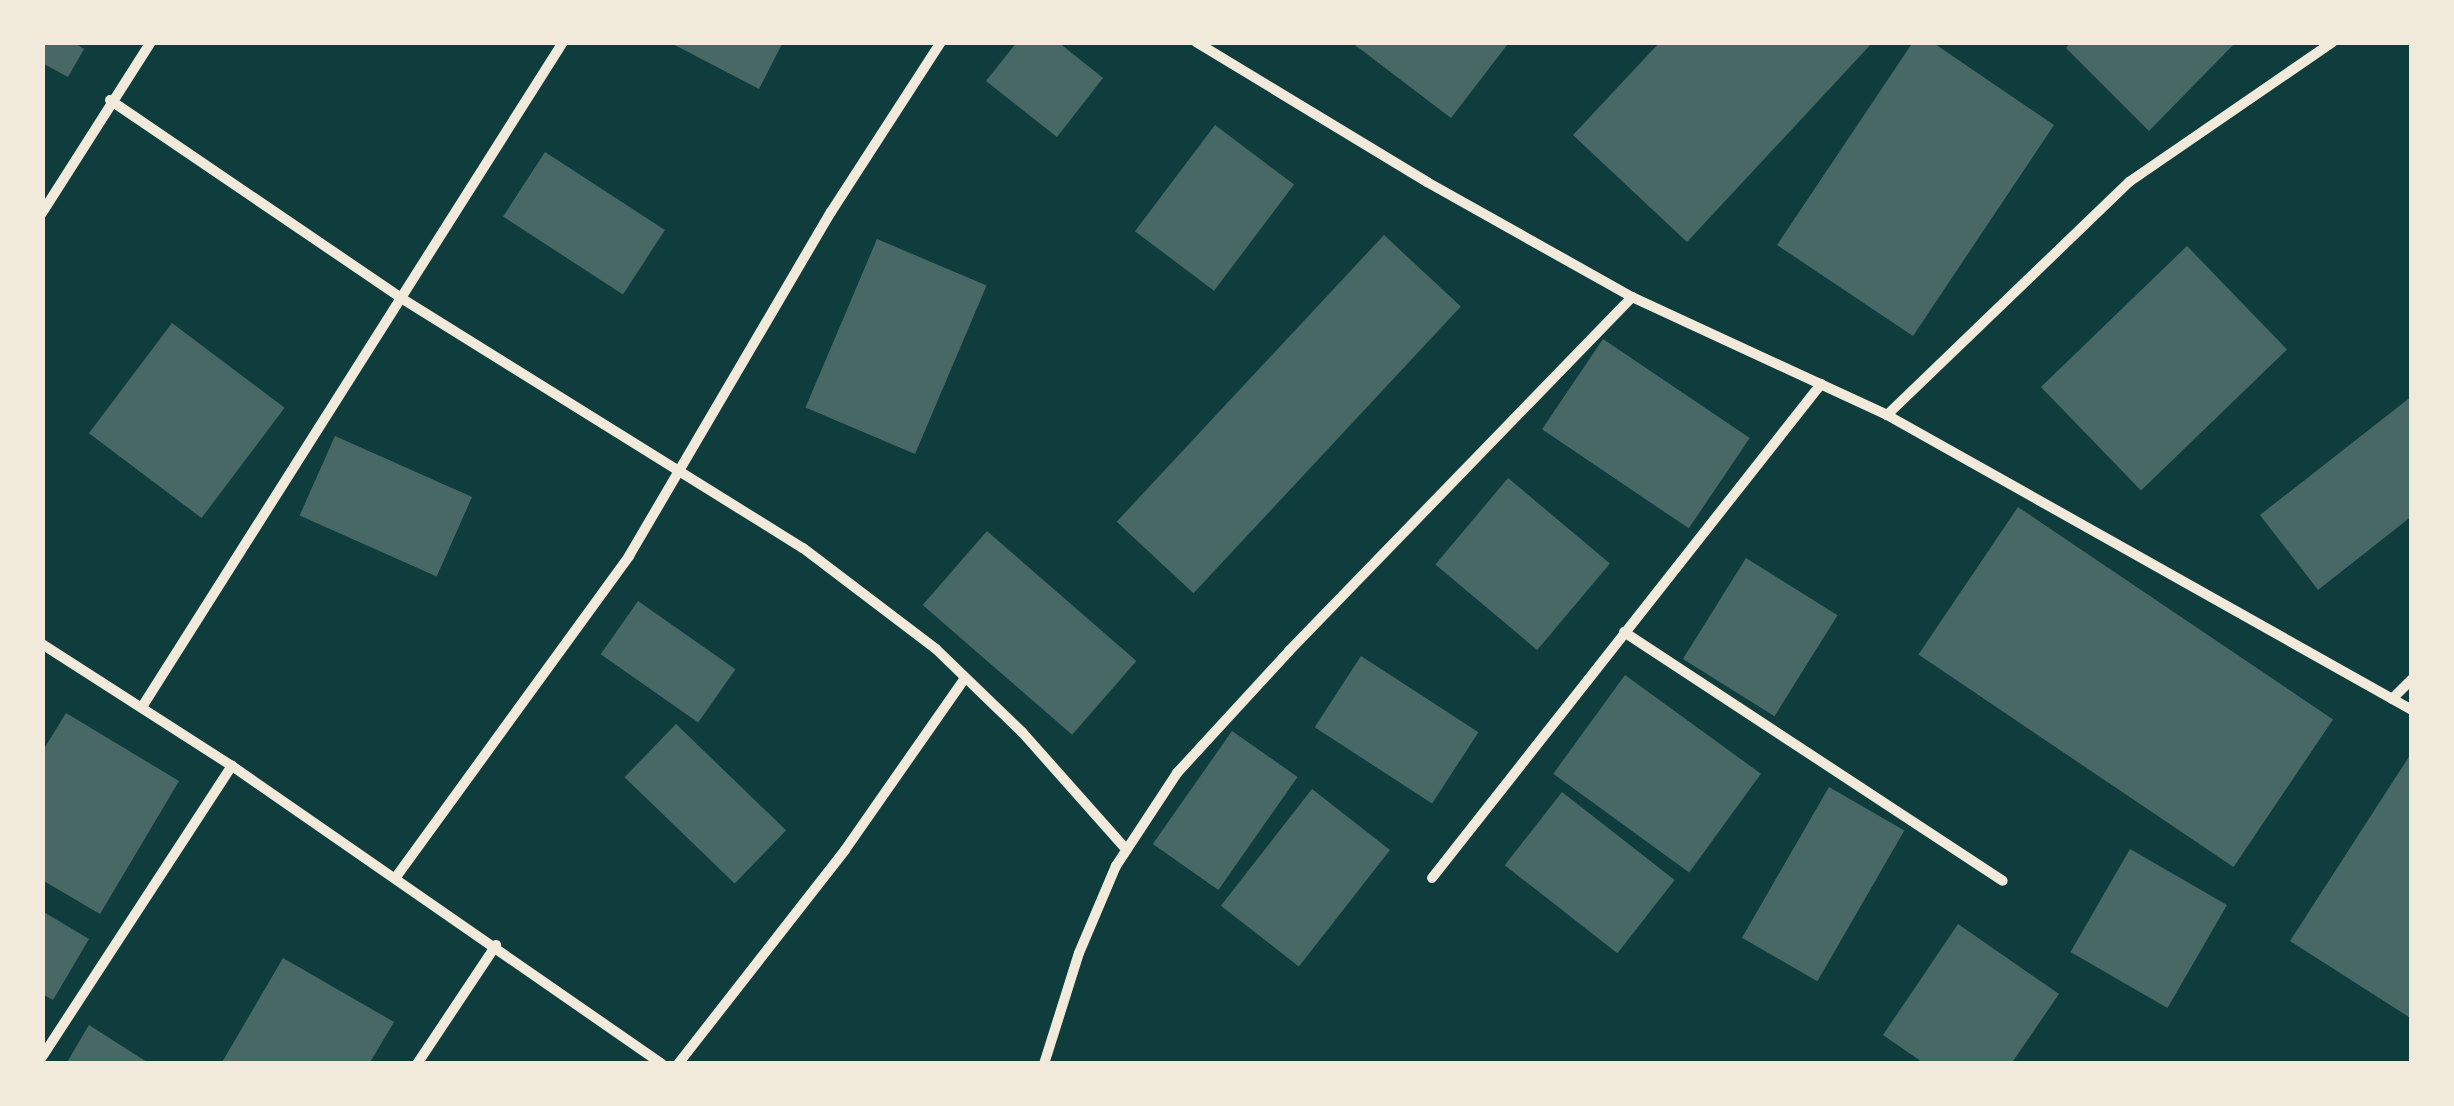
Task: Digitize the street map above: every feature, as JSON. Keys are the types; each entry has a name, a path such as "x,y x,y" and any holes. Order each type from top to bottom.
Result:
{"street":[{"path":"42,213 110,100 151,42"},
{"path":"142,708 563,42"},
{"path":"396,877 558,660 682,470 831,212 941,42"},
{"path":"1196,42 1426,182 1632,297 1887,415 2412,710"},
{"path":"1887,415 2129,182 2332,42"},
{"path":"110,100 401,298 803,548 936,649 1022,732 1126,849"},
{"path":"1044,1064 1079,954 1126,849 1177,774 1276,664 1632,297"},
{"path":"1432,878 1820,384"},
{"path":"1624,632 2003,881"},
{"path":"42,644 396,877 662,1064"},
{"path":"678,1064 845,850 965,678"},
{"path":"2392,699 2412,679"},
{"path":"42,1057 232,766"},
{"path":"416,1064 496,946"}],"building":[{"path":"42,42 73,42 84,49 68,77 42,63"},
{"path":"669,42 783,42 759,89"},
{"path":"1017,42 1058,42 1103,78 1057,137 986,81"},
{"path":"1351,42 1504,42 1507,45 1451,118"},
{"path":"1660,42 1873,42 1687,242 1573,135"},
{"path":"1913,42 1932,42 2054,125 1913,336 1777,245"},
{"path":"2071,42 2236,42 2149,131 2066,48"},
{"path":"1215,125 1294,185 1214,291 1135,231"},
{"path":"545,152 665,230 623,294 503,217"},
{"path":"1384,235 1461,307 1193,593 1117,522"},
{"path":"877,239 987,285 915,454 805,407"},
{"path":"2187,246 2287,350 2141,491 2041,387"},
{"path":"172,323 285,408 202,518 89,433"},
{"path":"1603,339 1750,438 1689,528 1542,429"},
{"path":"2412,396 2412,516 2318,590 2260,515"},
{"path":"335,436 472,497 437,576 300,515"},
{"path":"1508,478 1610,563 1537,650 1435,565"},
{"path":"2018,507 2333,719 2233,867 1918,655"},
{"path":"987,531 1136,661 1072,735 923,605"},
{"path":"1746,558 1838,615 1775,716 1683,659"},
{"path":"638,601 735,669 698,723 601,654"},
{"path":"1361,656 1478,732 1432,804 1315,727"},
{"path":"1625,675 1761,774 1689,872 1553,774"},
{"path":"66,713 179,781 100,914 42,880 42,752"},
{"path":"676,724 786,830 735,884 625,777"},
{"path":"1232,731 1298,777 1218,890 1153,844"},
{"path":"2412,752 2412,1019 2290,941"},
{"path":"1829,787 1904,831 1817,981 1742,938"},
{"path":"1312,789 1390,850 1299,967 1221,906"},
{"path":"1562,792 1675,880 1617,953 1505,865"},
{"path":"2130,849 2227,905 2167,1008 2070,952"},
{"path":"42,911 89,939 53,1000 42,994"},
{"path":"1958,924 2059,994 2011,1064 1925,1064 1883,1035"},
{"path":"283,958 394,1022 369,1064 221,1064"},
{"path":"89,1025 150,1064 66,1064"}]}
